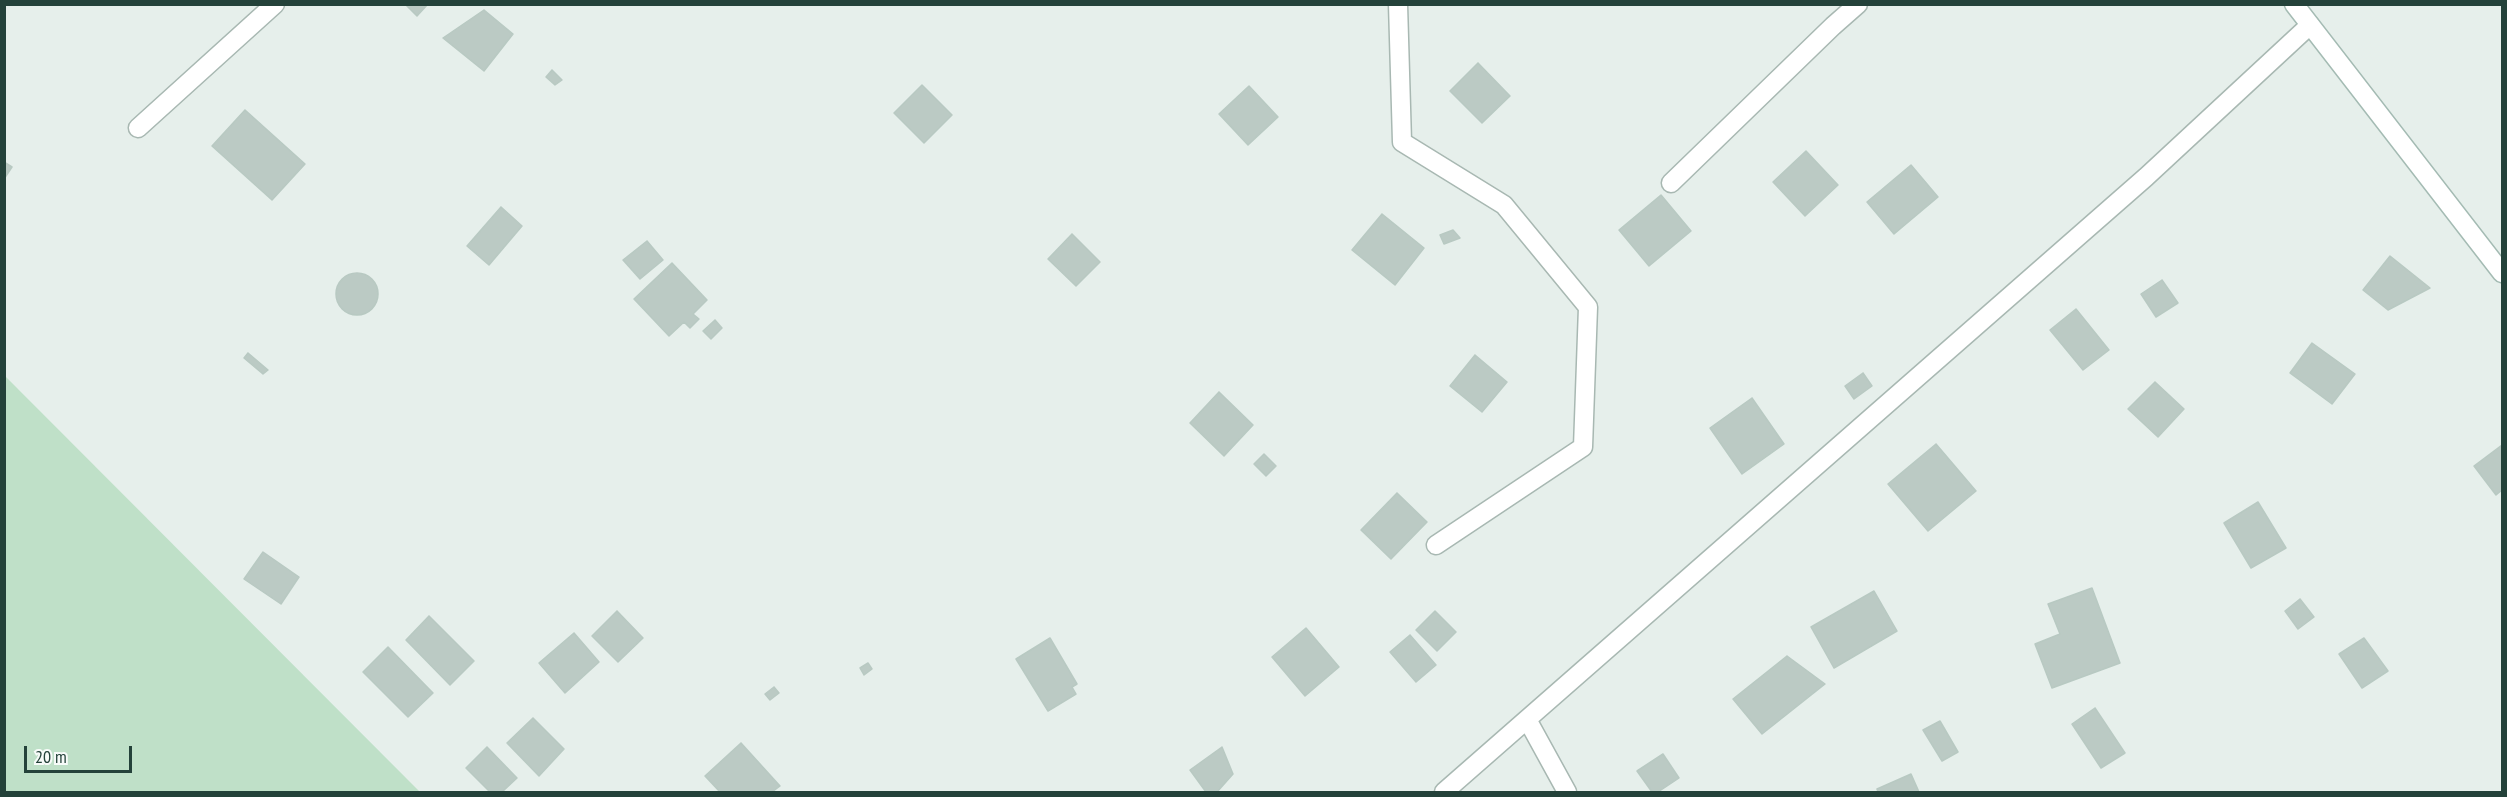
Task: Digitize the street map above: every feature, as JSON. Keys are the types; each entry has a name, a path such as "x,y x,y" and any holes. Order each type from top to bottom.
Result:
{"street":[{"path":"138,128 274,4"},
{"path":"1398,4 1402,142 1504,205 1588,307 1582,447 1437,545"},
{"path":"1671,183 1858,4"},
{"path":"2294,4 2502,273"},
{"path":"1444,792 1528,721 2146,177 2310,25"},
{"path":"1528,721 1567,792"}],"green space":[{"path":"5,376 420,792 5,792"}],"building":[{"path":"405,4 428,4 417,16"},
{"path":"484,10 513,34 484,71 443,38"},
{"path":"1478,63 1510,96 1482,123 1450,91"},
{"path":"552,70 562,80 555,85 546,77"},
{"path":"922,85 952,115 924,143 894,113"},
{"path":"1249,86 1278,117 1248,145 1219,114"},
{"path":"245,110 305,164 272,200 212,146"},
{"path":"1806,151 1838,185 1805,216 1773,182"},
{"path":"4,162 12,167 4,179"},
{"path":"1911,165 1938,197 1894,234 1867,202"},
{"path":"1661,195 1691,231 1649,266 1619,230"},
{"path":"501,207 522,226 489,265 467,246"},
{"path":"1382,214 1424,248 1395,285 1352,250"},
{"path":"1453,230 1460,238 1444,244 1440,235"},
{"path":"1072,234 1100,262 1076,286 1048,259"},
{"path":"647,241 663,260 640,279 623,260"},
{"path":"2390,256 2430,288 2388,310 2363,290"},
{"path":"672,263 707,300 693,314 699,319 690,328 684,322 669,336 634,299"},
{"path":"357,273 372,279 378,294 372,309 357,315 342,309 336,294 342,279"},
{"path":"2162,280 2178,303 2156,317 2141,294"},
{"path":"2076,309 2109,350 2083,370 2050,330"},
{"path":"715,320 722,328 711,339 703,331"},
{"path":"2312,343 2355,374 2332,404 2290,373"},
{"path":"248,353 268,370 263,374 244,358"},
{"path":"1475,355 1507,382 1482,412 1450,386"},
{"path":"1863,373 1872,386 1854,399 1845,386"},
{"path":"2155,382 2184,409 2158,437 2128,409"},
{"path":"1219,392 1253,425 1224,456 1190,423"},
{"path":"1752,398 1784,444 1742,474 1710,428"},
{"path":"1936,444 1976,491 1928,531 1888,484"},
{"path":"2502,445 2502,490 2496,495 2474,466"},
{"path":"1264,454 1276,466 1266,476 1254,464"},
{"path":"1397,493 1427,522 1391,559 1361,530"},
{"path":"2258,502 2286,548 2251,568 2224,523"},
{"path":"263,552 299,577 281,604 244,579"},
{"path":"2092,588 2120,663 2052,688 2035,644 2060,634 2048,604"},
{"path":"1874,591 1897,631 1834,668 1811,627"},
{"path":"2300,599 2314,617 2298,629 2285,611"},
{"path":"617,611 643,638 618,662 592,636"},
{"path":"1435,611 1456,632 1437,651 1416,630"},
{"path":"429,616 474,661 450,685 406,640"},
{"path":"1306,628 1339,667 1305,696 1272,657"},
{"path":"574,633 599,662 565,693 539,663"},
{"path":"1410,635 1436,665 1416,682 1390,652"},
{"path":"1050,638 1077,684 1072,687 1076,694 1048,711 1016,659"},
{"path":"2364,638 2388,671 2362,688 2339,654"},
{"path":"388,647 433,693 408,717 363,672"},
{"path":"1787,656 1825,684 1762,734 1733,699"},
{"path":"868,663 872,669 864,675 860,668"},
{"path":"774,687 779,693 770,700 765,694"},
{"path":"2095,708 2125,753 2101,768 2072,724"},
{"path":"533,718 564,749 539,776 507,743"},
{"path":"1940,721 1958,752 1942,761 1923,730"},
{"path":"741,743 780,786 772,792 720,792 705,776"},
{"path":"487,747 517,778 502,792 490,792 466,768"},
{"path":"1222,747 1233,774 1217,792 1206,792 1190,770"},
{"path":"1663,754 1679,778 1658,792 1652,792 1637,771"},
{"path":"1911,774 1919,792 1878,792 1877,789"}]}
